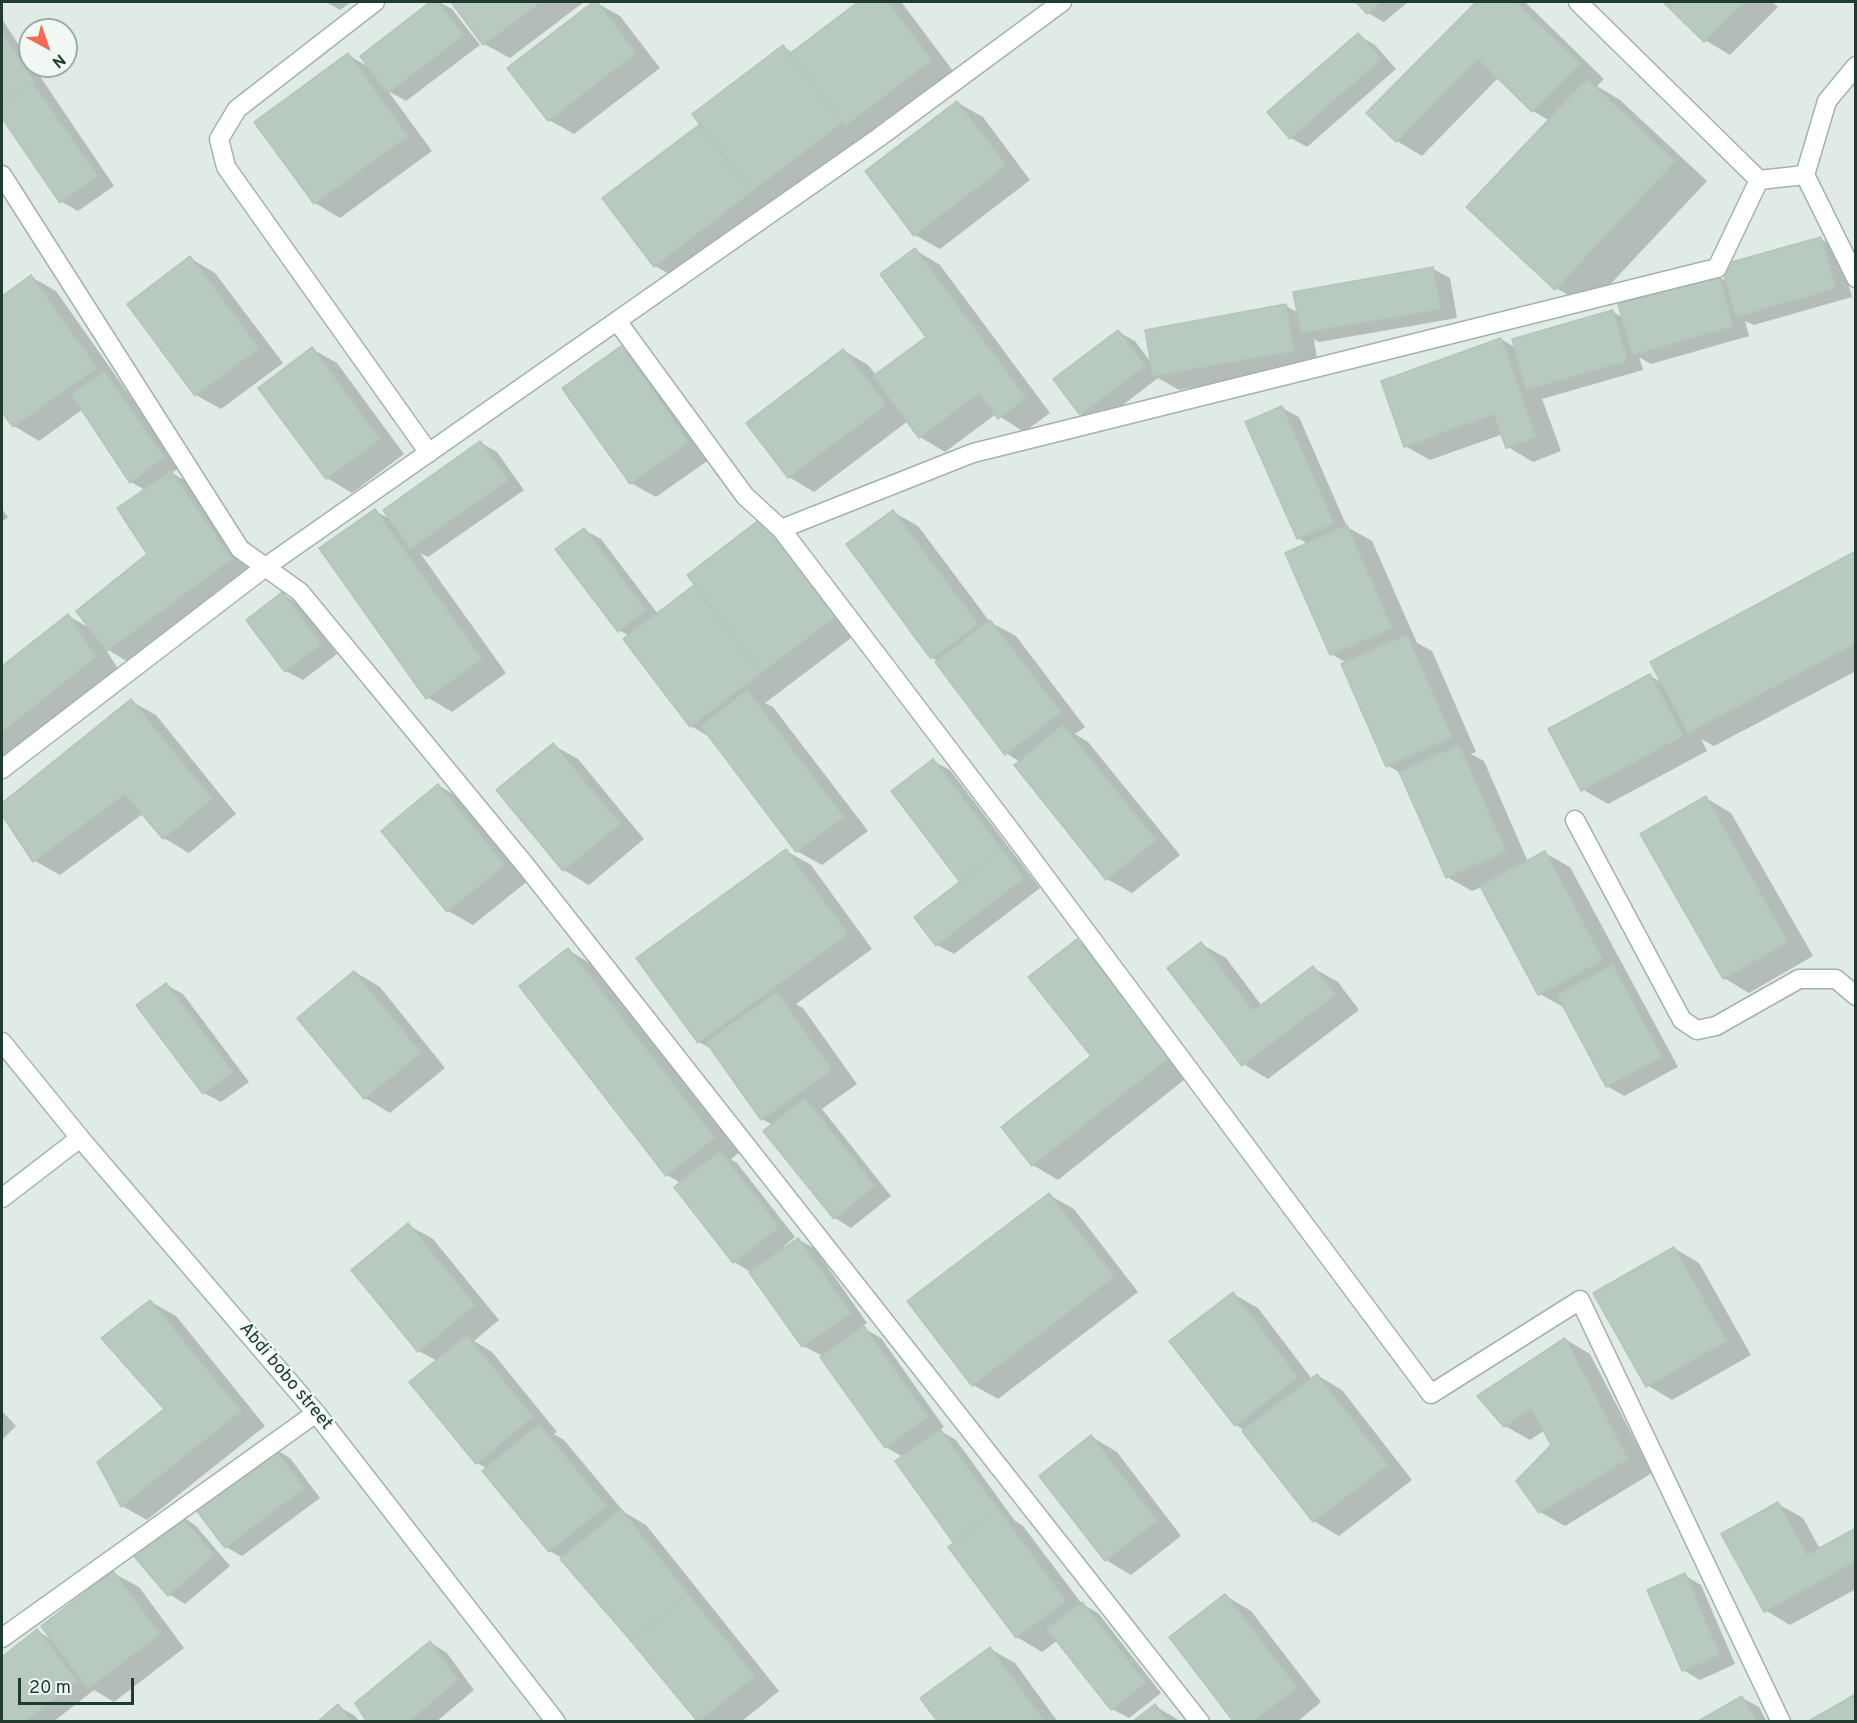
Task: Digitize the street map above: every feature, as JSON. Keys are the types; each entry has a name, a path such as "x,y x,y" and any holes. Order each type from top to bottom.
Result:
{"street":[{"path":"375,2 237,109 219,139 226,167 231,175 429,453"},
{"path":"2,769 264,568 878,138 1062,2"},
{"path":"1578,2 1759,180"},
{"path":"1856,66 1827,101 1805,175 1856,278"},
{"path":"2,175 240,549 300,592 526,866 1045,1521 1200,1722"},
{"path":"1759,180 1805,175"},
{"path":"781,530 973,453 1718,268 1759,180"},
{"path":"617,321 746,496 781,530 1017,839 1431,1394 1580,1300 1781,1722"},
{"path":"1575,820 1682,1020 1697,1030 1716,1026 1799,979 1836,979 1856,996"},
{"name":"Abdi bobo street","path":"2,1042 80,1138 316,1413 556,1722"},
{"path":"2,1198 80,1138"},
{"path":"2,1638 316,1413"}],"building":[{"path":"430,2 438,2 464,35 388,93 360,56"},
{"path":"451,2 541,2 483,45"},
{"path":"593,2 597,2 636,53 548,121 507,68"},
{"path":"858,2 888,2 932,60 845,126 789,54"},
{"path":"1356,2 1381,2 1367,14"},
{"path":"1476,2 1516,2 1580,64 1532,112 1478,59 1396,142 1366,113"},
{"path":"1663,2 1744,2 1704,42"},
{"path":"2,33 18,57 18,78 32,78 34,81 2,103"},
{"path":"1358,33 1381,59 1290,139 1267,112"},
{"path":"783,45 842,123 751,192 692,114"},
{"path":"348,53 408,136 314,204 254,122"},
{"path":"1587,79 1675,161 1555,290 1466,207"},
{"path":"32,82 98,176 60,203 2,118 2,103"},
{"path":"957,101 1006,165 914,236 865,171"},
{"path":"700,124 751,192 654,267 602,198"},
{"path":"1821,237 1836,288 1736,317 1721,265"},
{"path":"915,248 1026,398 998,419 979,393 919,438 873,376 926,337 880,274"},
{"path":"190,256 259,348 195,396 127,304"},
{"path":"1433,267 1441,309 1301,333 1293,292"},
{"path":"31,275 97,368 13,427 2,412 2,296"},
{"path":"1719,275 1733,326 1633,355 1618,304"},
{"path":"1286,304 1294,351 1153,376 1145,330"},
{"path":"1613,310 1627,361 1526,390 1512,339"},
{"path":"1118,330 1145,366 1080,415 1053,379"},
{"path":"1501,338 1536,437 1506,448 1494,414 1404,447 1381,381"},
{"path":"621,346 689,442 630,484 562,388"},
{"path":"312,347 380,439 326,479 258,388"},
{"path":"843,349 886,405 788,478 746,423"},
{"path":"105,372 164,457 130,483 71,394"},
{"path":"1282,406 1334,523 1297,539 1245,422"},
{"path":"480,441 508,480 410,549 383,510"},
{"path":"171,471 232,559 107,651 76,611 147,554 117,508"},
{"path":"375,509 482,659 426,699 319,548"},
{"path":"893,510 978,624 931,659 846,544"},
{"path":"764,516 839,614 761,673 687,575"},
{"path":"1347,525 1392,628 1330,655 1285,553"},
{"path":"584,528 646,610 618,632 555,549"},
{"path":"1856,551 1856,643 1688,733 1650,662"},
{"path":"694,585 761,673 690,727 623,639"},
{"path":"282,592 321,644 285,672 246,620"},
{"path":"68,614 96,657 2,732 2,666"},
{"path":"990,620 1061,712 1005,755 935,662"},
{"path":"1407,635 1452,737 1386,767 1341,664"},
{"path":"1650,674 1683,736 1581,791 1548,729"},
{"path":"747,690 844,817 796,852 701,726"},
{"path":"131,699 212,799 163,839 125,794 33,862 2,815 2,803"},
{"path":"1063,725 1156,840 1106,880 1014,765"},
{"path":"553,743 620,824 563,871 496,790"},
{"path":"1459,745 1506,851 1446,878 1399,772"},
{"path":"933,759 1002,849 960,882 891,791"},
{"path":"438,784 505,865 447,912 381,831"},
{"path":"1706,796 1788,942 1723,979 1640,834"},
{"path":"786,849 848,934 698,1043 636,958"},
{"path":"1002,849 1024,878 936,946 914,917"},
{"path":"1545,851 1603,960 1538,995 1480,886"},
{"path":"1077,939 1170,1057 1032,1166 1001,1127 1091,1056 1028,977"},
{"path":"1201,942 1253,1011 1313,966 1335,995 1242,1066 1167,968"},
{"path":"568,948 715,1138 666,1176 519,986"},
{"path":"1613,965 1662,1057 1606,1087 1557,995"},
{"path":"354,971 421,1053 364,1099 297,1018"},
{"path":"166,983 233,1072 203,1094 136,1005"},
{"path":"777,992 832,1070 761,1120 706,1042"},
{"path":"805,1098 875,1186 834,1219 763,1131"},
{"path":"720,1151 779,1227 733,1263 674,1187"},
{"path":"1049,1193 1114,1277 972,1386 907,1301"},
{"path":"408,1223 475,1305 418,1352 351,1270"},
{"path":"798,1238 851,1313 802,1347 749,1272"},
{"path":"1674,1247 1727,1341 1646,1387 1593,1293"},
{"path":"1233,1292 1298,1377 1235,1426 1169,1341"},
{"path":"150,1300 241,1411 121,1507 97,1462 164,1409 101,1338"},
{"path":"864,1326 928,1417 885,1448 820,1357"},
{"path":"467,1335 533,1417 476,1464 409,1382"},
{"path":"1565,1338 1628,1459 1539,1513 1516,1481 1551,1445 1531,1408 1504,1427 1477,1396"},
{"path":"1317,1374 1388,1465 1313,1522 1242,1431"},
{"path":"539,1424 606,1506 549,1552 482,1471"},
{"path":"940,1429 998,1509 953,1542 895,1461"},
{"path":"1091,1435 1157,1521 1105,1561 1039,1476"},
{"path":"273,1447 304,1488 225,1548 194,1507"},
{"path":"1778,1502 1807,1555 1856,1528 1856,1561 1764,1612 1721,1534"},
{"path":"621,1509 688,1594 631,1641 560,1559"},
{"path":"998,1509 1066,1601 1016,1638 948,1547"},
{"path":"179,1514 214,1555 168,1596 132,1554"},
{"path":"113,1571 160,1634 88,1689 41,1626"},
{"path":"1685,1573 1720,1655 1682,1671 1647,1590"},
{"path":"688,1594 755,1676 698,1722 631,1641"},
{"path":"1225,1594 1297,1687 1253,1722 1234,1722 1169,1637"},
{"path":"1082,1602 1146,1683 1111,1710 1047,1629"},
{"path":"37,1629 77,1681 24,1722 2,1722 2,1657"},
{"path":"430,1641 458,1680 408,1722 367,1722 355,1703"},
{"path":"990,1647 1045,1722 938,1722 920,1698"},
{"path":"1856,1694 1856,1722 1807,1722"},
{"path":"1742,1696 1757,1722 1701,1722 1700,1720"},
{"path":"338,1704 352,1722 317,1722"},
{"path":"1155,1704 1168,1722 1132,1722"}]}
